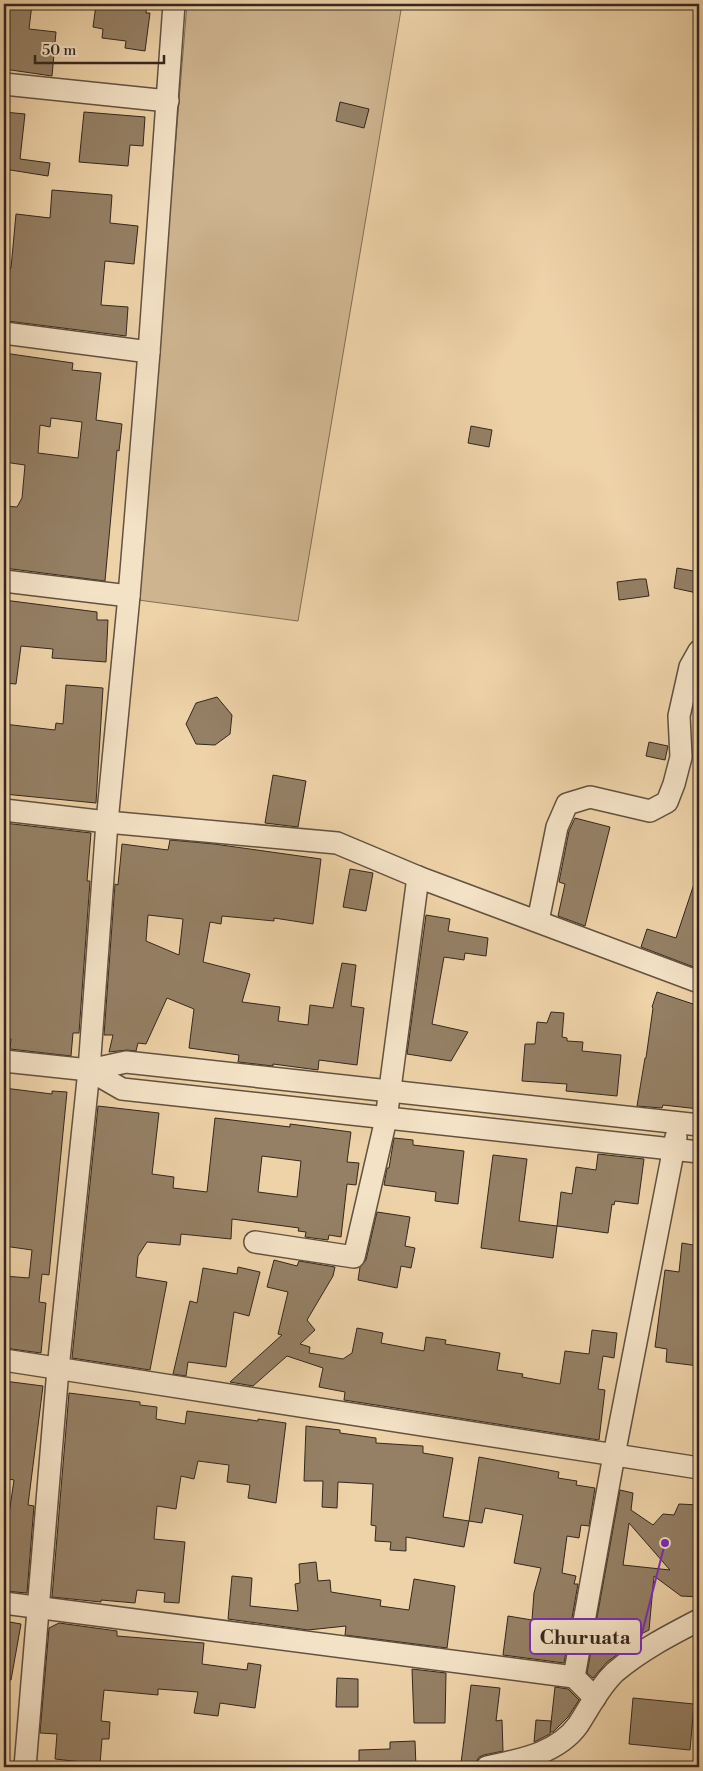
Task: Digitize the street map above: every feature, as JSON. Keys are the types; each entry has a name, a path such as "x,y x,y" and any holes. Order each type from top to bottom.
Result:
{"street":[{"path":"25,1767 58,1369 89,1070 107,822 129,596 149,352 174,4"},
{"path":"4,84 168,101"},
{"path":"4,333 149,352"},
{"path":"4,581 129,596"},
{"path":"538,921 557,827 567,804 590,797 650,811 667,802 681,757 679,716 690,667 699,651"},
{"path":"4,810 107,822 336,843 418,877 699,982"},
{"path":"255,1242 354,1257 386,1119 418,877"},
{"path":"4,1061 89,1070 126,1062 689,1124 675,1150 614,1455 574,1677"},
{"path":"89,1070 122,1089 699,1152"},
{"path":"4,1360 699,1468"},
{"path":"4,1603 574,1677 594,1698"},
{"path":"487,1767 522,1760 562,1742 577,1726 594,1698 614,1674 646,1648 699,1620"}],"shaded area":[{"path":"187,4 402,4 298,621 138,600"}],"building":[{"path":"4,4 32,4 29,29 56,32 52,76 4,69 8,37 4,37"},
{"path":"117,4 147,4 146,13 150,13 145,51 125,48 126,41 102,38 103,29 93,27 96,5 116,9"},
{"path":"340,102 369,109 364,128 336,121"},
{"path":"4,112 25,114 20,159 50,163 48,176 4,169"},
{"path":"84,112 145,117 143,146 130,145 128,166 79,162"},
{"path":"52,190 112,195 110,223 138,226 134,264 105,261 101,305 128,307 126,336 7,321 8,309 4,309 4,268 11,268 16,214 50,218"},
{"path":"4,353 73,363 72,370 101,373 96,420 122,424 119,451 117,450 105,581 4,568 4,506 17,507 22,498 25,465 4,462","holes":["51,418 82,422 78,458 38,453 40,425 50,427"]},
{"path":"471,426 492,430 489,447 468,443"},
{"path":"677,568 699,572 697,593 674,588"},
{"path":"646,579 649,596 619,600 617,582"},
{"path":"4,600 97,612 97,620 108,620 106,662 52,658 53,649 21,646 16,684 4,683"},
{"path":"66,685 103,688 96,803 4,794 4,724 55,730 56,723 63,724"},
{"path":"217,697 232,715 230,734 215,745 196,744 186,724 196,703"},
{"path":"649,742 668,746 665,760 646,756"},
{"path":"273,775 306,781 298,827 265,823"},
{"path":"575,818 610,827 585,926 558,916 565,884 559,882 569,831"},
{"path":"4,823 91,833 87,881 90,881 79,1033 73,1033 71,1056 10,1049 11,1039 4,1039"},
{"path":"170,840 214,844 321,859 313,924 274,918 274,921 222,916 221,924 210,922 203,962 250,974 242,1002 280,1007 278,1021 308,1025 310,1005 333,1008 342,963 356,965 351,1006 364,1008 357,1065 319,1060 318,1070 273,1064 273,1066 238,1062 239,1055 189,1048 194,1009 167,998 146,1044 138,1043 136,1051 109,1052 113,1035 104,1035 115,884 118,885 122,844 168,850","holes":["148,915 183,919 179,955 146,941"]},
{"path":"350,869 373,873 366,911 343,907"},
{"path":"697,875 699,876 699,969 641,947 647,929 676,938"},
{"path":"426,915 450,919 448,931 488,938 486,956 465,953 464,960 444,957 432,1024 468,1032 451,1061 407,1054"},
{"path":"657,992 699,1006 699,1109 663,1105 662,1108 637,1106 646,1058 652,1007"},
{"path":"551,1012 564,1013 562,1037 567,1038 567,1041 583,1042 582,1051 621,1055 617,1096 566,1091 567,1084 522,1081 525,1044 535,1044 537,1022 547,1023"},
{"path":"4,1088 52,1094 52,1091 67,1092 49,1275 42,1274 39,1302 46,1303 41,1353 4,1348 4,1276 29,1278 32,1250 4,1246"},
{"path":"98,1106 159,1113 152,1174 174,1177 173,1188 207,1192 215,1118 290,1127 290,1124 351,1132 347,1162 359,1163 356,1185 347,1184 341,1237 329,1235 328,1240 305,1237 306,1232 298,1231 299,1228 232,1219 231,1239 181,1234 180,1245 147,1242 138,1256 136,1277 167,1282 150,1370 72,1358","holes":["262,1156 301,1161 297,1197 258,1192"]},
{"path":"394,1138 413,1140 413,1145 464,1151 458,1204 435,1201 436,1192 384,1185"},
{"path":"598,1154 644,1159 638,1204 615,1201 614,1205 612,1204 608,1233 557,1226 561,1192 572,1194 576,1167 596,1170"},
{"path":"493,1155 527,1159 519,1221 557,1226 553,1258 481,1248"},
{"path":"377,1212 410,1217 405,1246 415,1248 411,1268 401,1266 397,1288 358,1280 360,1267 366,1260"},
{"path":"682,1243 699,1246 699,1366 666,1362 667,1349 655,1347 665,1270 679,1272"},
{"path":"274,1260 297,1266 299,1261 335,1267 333,1276 307,1320 315,1330 300,1344 310,1347 309,1353 343,1359 352,1353 357,1328 383,1333 381,1343 424,1351 426,1337 446,1340 445,1344 500,1353 497,1370 523,1374 522,1377 560,1384 565,1351 589,1354 592,1330 617,1333 614,1358 603,1356 598,1389 605,1390 599,1440 344,1400 345,1392 319,1387 323,1368 287,1356 253,1386 230,1382 282,1335 278,1334 288,1292 267,1287"},
{"path":"238,1267 260,1272 249,1316 234,1312 226,1367 188,1362 186,1376 173,1374 190,1301 197,1303 203,1268 237,1274"},
{"path":"4,1381 43,1386 28,1505 34,1506 27,1593 4,1591 4,1513 9,1514 14,1480 4,1478"},
{"path":"69,1393 140,1402 140,1405 157,1407 156,1419 185,1424 187,1411 286,1423 276,1503 248,1498 250,1485 227,1482 229,1465 198,1461 194,1479 181,1476 176,1509 157,1506 154,1539 185,1542 179,1603 164,1602 165,1593 137,1590 135,1603 52,1597"},
{"path":"306,1426 340,1430 340,1433 376,1438 376,1443 423,1446 423,1453 453,1458 443,1517 469,1521 464,1547 406,1537 406,1551 390,1550 391,1542 375,1541 376,1526 371,1525 373,1484 338,1482 337,1508 322,1507 323,1481 304,1481"},
{"path":"479,1457 559,1472 558,1478 577,1481 576,1485 595,1488 589,1526 581,1525 579,1538 567,1536 562,1573 576,1576 574,1584 578,1584 564,1663 503,1655 508,1616 532,1620 534,1593 541,1568 514,1563 523,1515 485,1508 482,1523 469,1521"},
{"path":"620,1490 633,1493 631,1510 653,1525 663,1514 674,1515 679,1504 699,1505 699,1597 681,1596 654,1576 649,1630 639,1635 640,1638 607,1662 593,1678 587,1673","holes":["629,1523 670,1570 623,1565"]},
{"path":"316,1562 318,1581 330,1580 331,1592 381,1600 380,1606 409,1610 414,1579 455,1586 447,1648 345,1635 346,1626 308,1630 228,1619 232,1576 252,1578 250,1606 298,1611 295,1584 300,1583 299,1564"},
{"path":"4,1621 21,1624 11,1680 4,1679"},
{"path":"59,1623 117,1631 117,1636 204,1643 202,1664 247,1670 248,1663 261,1665 255,1708 220,1703 218,1716 194,1713 198,1692 158,1689 158,1695 104,1690 101,1721 110,1722 109,1739 102,1739 100,1764 55,1759 57,1734 40,1733 49,1628"},
{"path":"412,1669 446,1673 445,1723 414,1723"},
{"path":"337,1678 358,1679 358,1707 336,1707"},
{"path":"471,1685 500,1688 496,1721 502,1720 503,1751 479,1757 476,1762 461,1763"},
{"path":"555,1687 568,1689 579,1700 568,1717 553,1732 550,1732"},
{"path":"633,1698 694,1704 690,1750 629,1744"},
{"path":"536,1720 551,1721 550,1734 534,1742"},
{"path":"415,1741 416,1767 359,1767 359,1750 390,1749 390,1742"}],"place":[{"name":"Churuata","path":"665,1543"}]}
